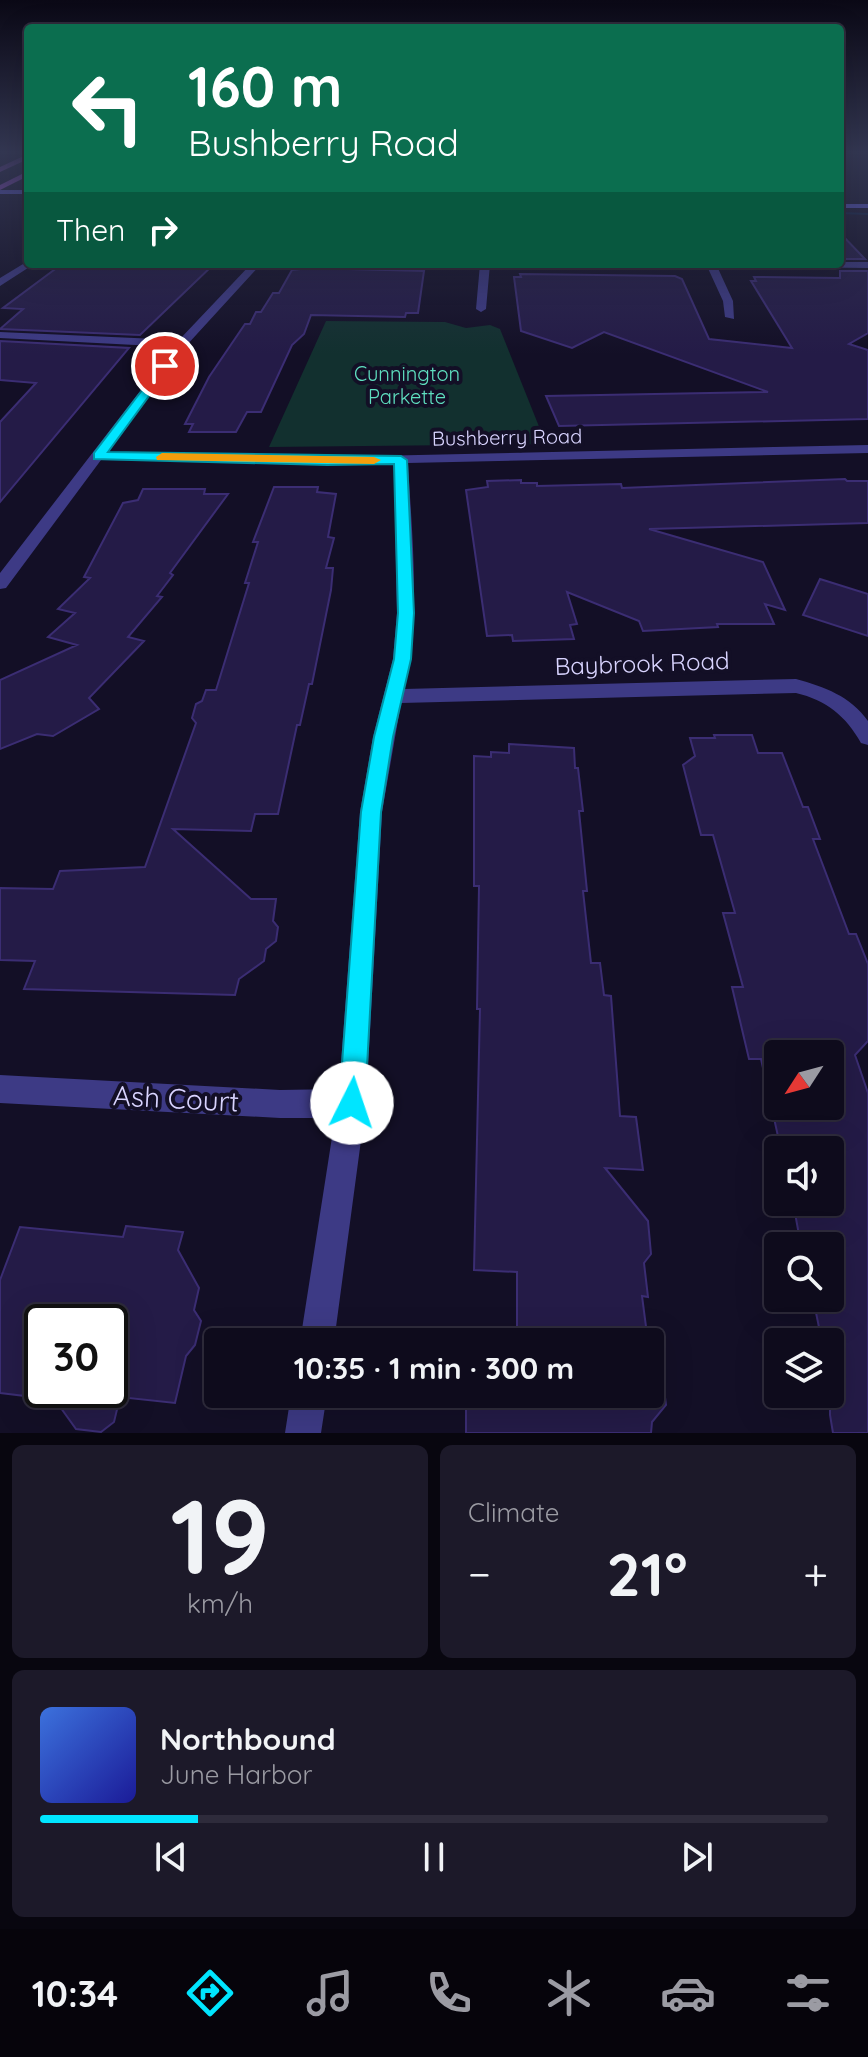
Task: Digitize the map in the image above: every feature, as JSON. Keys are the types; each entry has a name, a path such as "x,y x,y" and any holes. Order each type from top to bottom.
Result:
{"street":[{"path":"844,265 868,265"},
{"path":"0,283 24,267"},
{"path":"0,584 182,344 252,268"},
{"path":"481,309 485,268"},
{"path":"713,268 728,301 730,317"},
{"path":"0,335 182,344"},
{"name":"Bushberry Road","path":"99,456 327,461 868,449"},
{"path":"319,1328 352,1103 371,812 383,737 395,696 406,613 401,460"},
{"name":"Baybrook Road","path":"395,696 796,686 818,691 839,701 859,720 868,738"},
{"name":"Ash Court","path":"0,1089 280,1104 352,1103"},
{"path":"303,1433 307,1408"}],"green space":[{"name":"Cunnington Parkette","path":"326,321 445,322 466,328 490,325 500,329 546,444 269,447"}],"building":[{"path":"844,237 865,259 844,259"},
{"path":"57,268 210,268 140,335 0,329 23,309 3,308"},
{"path":"292,270 424,271 418,313 406,313 405,317 311,315 304,334 292,345 261,412 247,412 236,432 189,432 193,424 185,424 209,377 245,324 250,324 256,312 261,312 273,293 279,293"},
{"path":"840,271 868,271 868,333 849,344 868,350 868,419 559,426 546,396 768,392 604,332 572,348 521,331 514,277 521,277 520,274 675,276 682,279 709,339 792,348 751,281 756,281 754,277 840,278"},
{"path":"0,341 129,348 0,502 0,422 36,383 0,380"},
{"path":"845,479 868,481 868,523 649,529 763,562 785,610 765,604 774,624 717,624 718,627 643,631 639,621 567,592 577,624 570,625 574,639 513,641 512,635 487,636 466,490 488,487 487,481 521,480 521,483 537,483 537,486 621,484 622,488"},
{"path":"274,487 318,487 317,492 336,494 328,537 334,538 326,568 333,568 331,590 312,684 309,684 300,725 297,725 278,814 255,814 251,831 173,829 251,899 276,899 273,921 278,927 276,941 266,949 264,961 239,979 235,995 24,989 35,961 0,960 0,888 53,889 60,871 145,867 196,723 192,718 196,704 202,701 206,690 216,690 249,583 245,583 258,542 253,542"},
{"path":"143,489 205,489 204,494 228,494 170,573 173,575 157,596 162,597 128,637 144,641 89,698 99,709 53,736 37,734 0,749 0,680 77,645 48,637 75,613 58,609 90,578 84,577 123,503 138,500"},
{"path":"820,579 868,594 868,636 803,615"},
{"path":"752,735 758,753 782,753 803,807 808,807 820,839 813,839 849,934 856,934 868,964 868,1041 855,1055 868,1093 868,1433 833,1433 830,1408 844,1408 844,1328 819,1328 816,1312 844,1312 844,1232 798,1232 796,1216 844,1216 844,1136 778,1136 774,1120 844,1120 844,1040 764,1040 764,1073 761,1059 749,1059 732,987 743,987 723,913 735,913 713,835 701,835 683,765 695,756 690,738"},
{"path":"509,744 574,748 583,811 579,811 587,891 583,891 591,963 600,963 604,995 611,996 620,1116 636,1117 643,1170 605,1168 648,1221 651,1254 644,1263 648,1297 642,1296 646,1328 517,1328 517,1272 474,1270 480,1009 477,1009 479,886 474,886 474,756 491,757 491,752 509,753"},
{"path":"126,1226 183,1232 178,1250 199,1288 194,1310 201,1321 195,1345 186,1356 175,1403 128,1398 128,1304 24,1304 24,1396 0,1393 0,1280 20,1227 123,1237"},
{"path":"61,1408 117,1408 114,1422 101,1432 76,1429"},
{"path":"466,1408 664,1408 652,1422 651,1433 466,1433"}],"slow traffic":[{"path":"162,457 374,460"}],"route":[{"path":"165,366 99,456 401,460 406,613 402,659 383,737 371,812 352,1103"}]}
